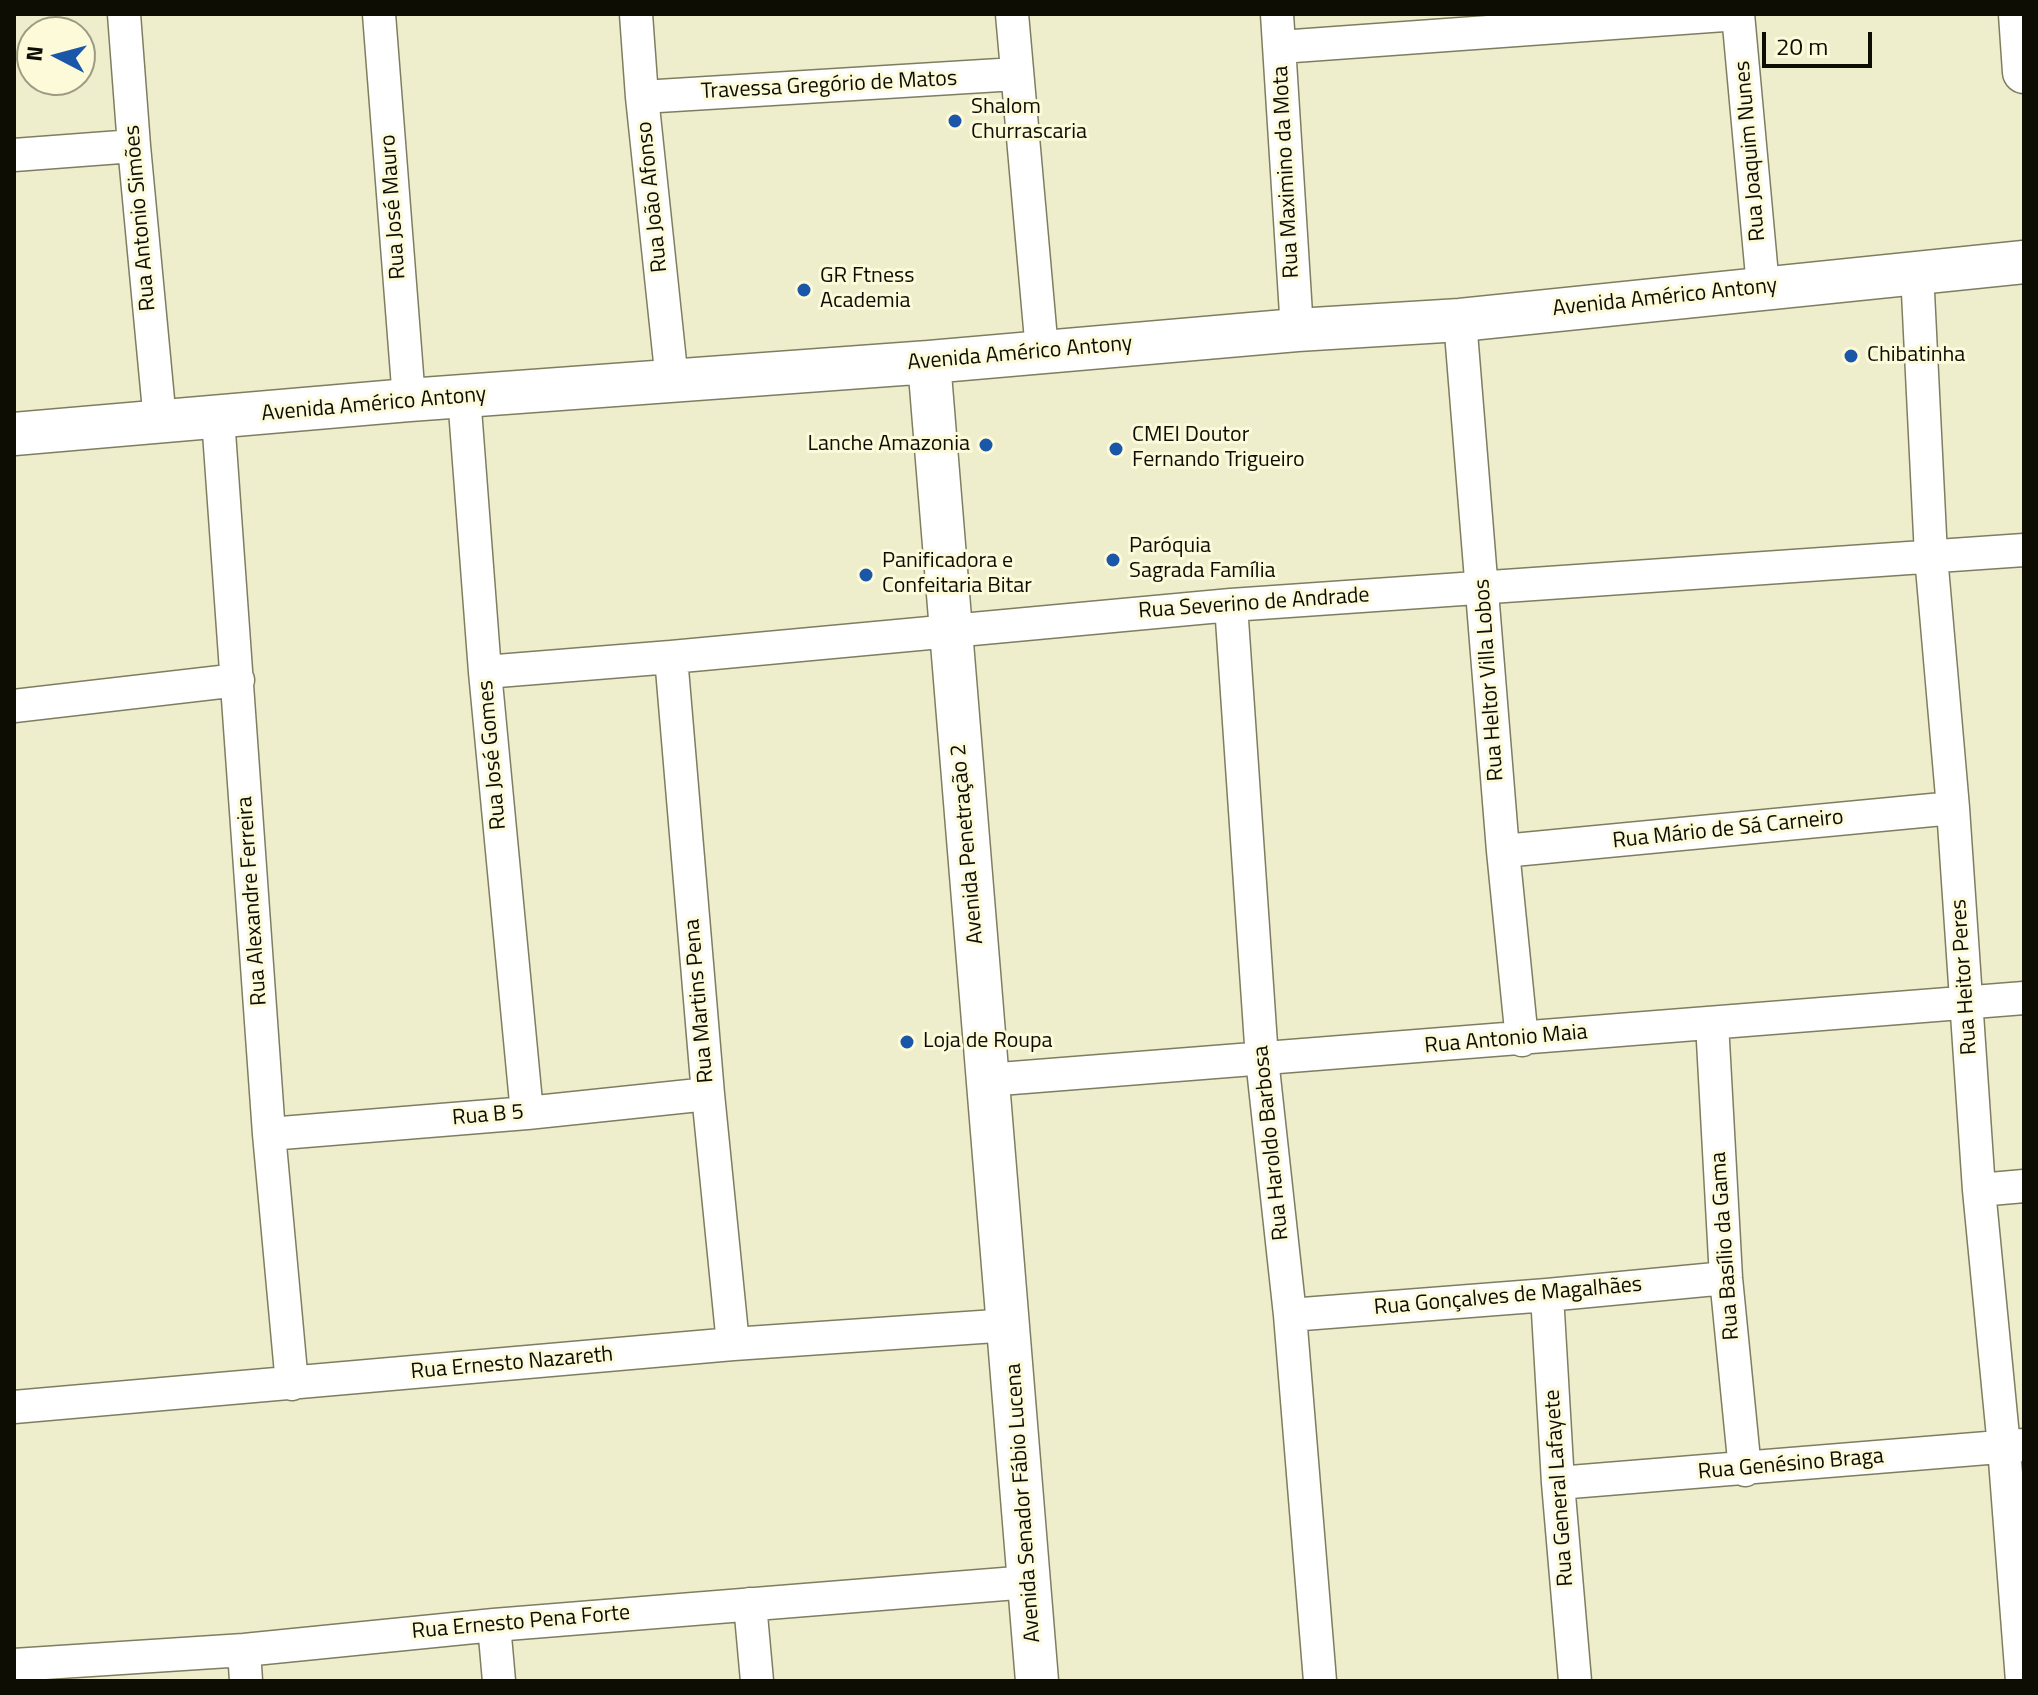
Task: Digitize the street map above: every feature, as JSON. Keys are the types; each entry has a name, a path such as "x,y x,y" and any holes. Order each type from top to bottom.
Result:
{"street":[{"name":"Rua Antonio Simões","path":"124,14 160,421"},
{"name":"Rua José Mauro","path":"379,14 409,400"},
{"name":"Rua João Afonso","path":"636,14 672,381"},
{"path":"1012,14 1042,351"},
{"name":"Rua Maximino da Mota","path":"1277,14 1297,330"},
{"path":"1280,47 1738,14"},
{"name":"Rua Joaquim Nunes","path":"1738,14 1763,287"},
{"path":"2020,14 2024,72"},
{"name":"Travessa Gregório de Matos","path":"642,97 1016,74"},
{"path":"14,155 134,146"},
{"name":"Avenida Américo Antony","path":"14,434 409,400 929,362 1297,330 1460,320 2024,262"},
{"name":"Rua Heitor Peres","path":"1917,272 1931,556 1953,808 1979,1190 2014,1446 2022,1681"},
{"name":"Rua Heltor Villa Lobos","path":"1460,320 1503,851 1522,1040"},
{"name":"Avenida Penetração 2","path":"929,362 1010,1325"},
{"name":"Rua José Gomes","path":"464,396 485,672 527,1113"},
{"name":"Rua Alexandre Ferreira","path":"218,418 269,1134 292,1384"},
{"name":"Rua Severino de Andrade","path":"485,672 1231,605 2024,550"},
{"name":"Rua Haroldo Barbosa","path":"1231,605 1262,1059 1290,1315 1320,1681"},
{"name":"Rua Martins Pena","path":"671,657 708,1094 733,1344"},
{"path":"14,706 238,680"},
{"name":"Rua Mário de Sá Carneiro","path":"1503,851 1953,808"},
{"name":"Rua Antonio Maia","path":"987,1080 2024,998"},
{"name":"Rua Basílio da Gama","path":"1712,1023 1726,1278 1745,1470"},
{"name":"Rua B 5","path":"269,1134 527,1113 708,1094"},
{"path":"1979,1190 2024,1186"},
{"name":"Rua Gonçalves de Magalhães","path":"1290,1315 1726,1278"},
{"name":"Rua General Lafayete","path":"1547,1295 1558,1483 1575,1681"},
{"name":"Rua Ernesto Nazareth","path":"14,1407 733,1344 1010,1325"},
{"name":"Avenida Senador Fábio Lucena","path":"1010,1325 1037,1681"},
{"name":"Rua Genésino Braga","path":"1558,1483 2014,1446"},
{"name":"Rua Ernesto Pena Forte","path":"14,1665 245,1665 494,1625 1029,1582"},
{"path":"750,1604 757,1681"},
{"path":"494,1625 499,1681"}],"place":[{"name":"Shalom Churrascaria","path":"955,121"},
{"name":"GR Ftness Academia","path":"804,290"},
{"name":"Chibatinha","path":"1851,356"},
{"name":"Lanche Amazonia","path":"986,445"},
{"name":"CMEI Doutor Fernando Trigueiro","path":"1116,449"},
{"name":"Paróquia Sagrada Família","path":"1113,560"},
{"name":"Panificadora e Confeitaria Bitar","path":"866,575"},
{"name":"Loja de Roupa","path":"907,1042"}]}
